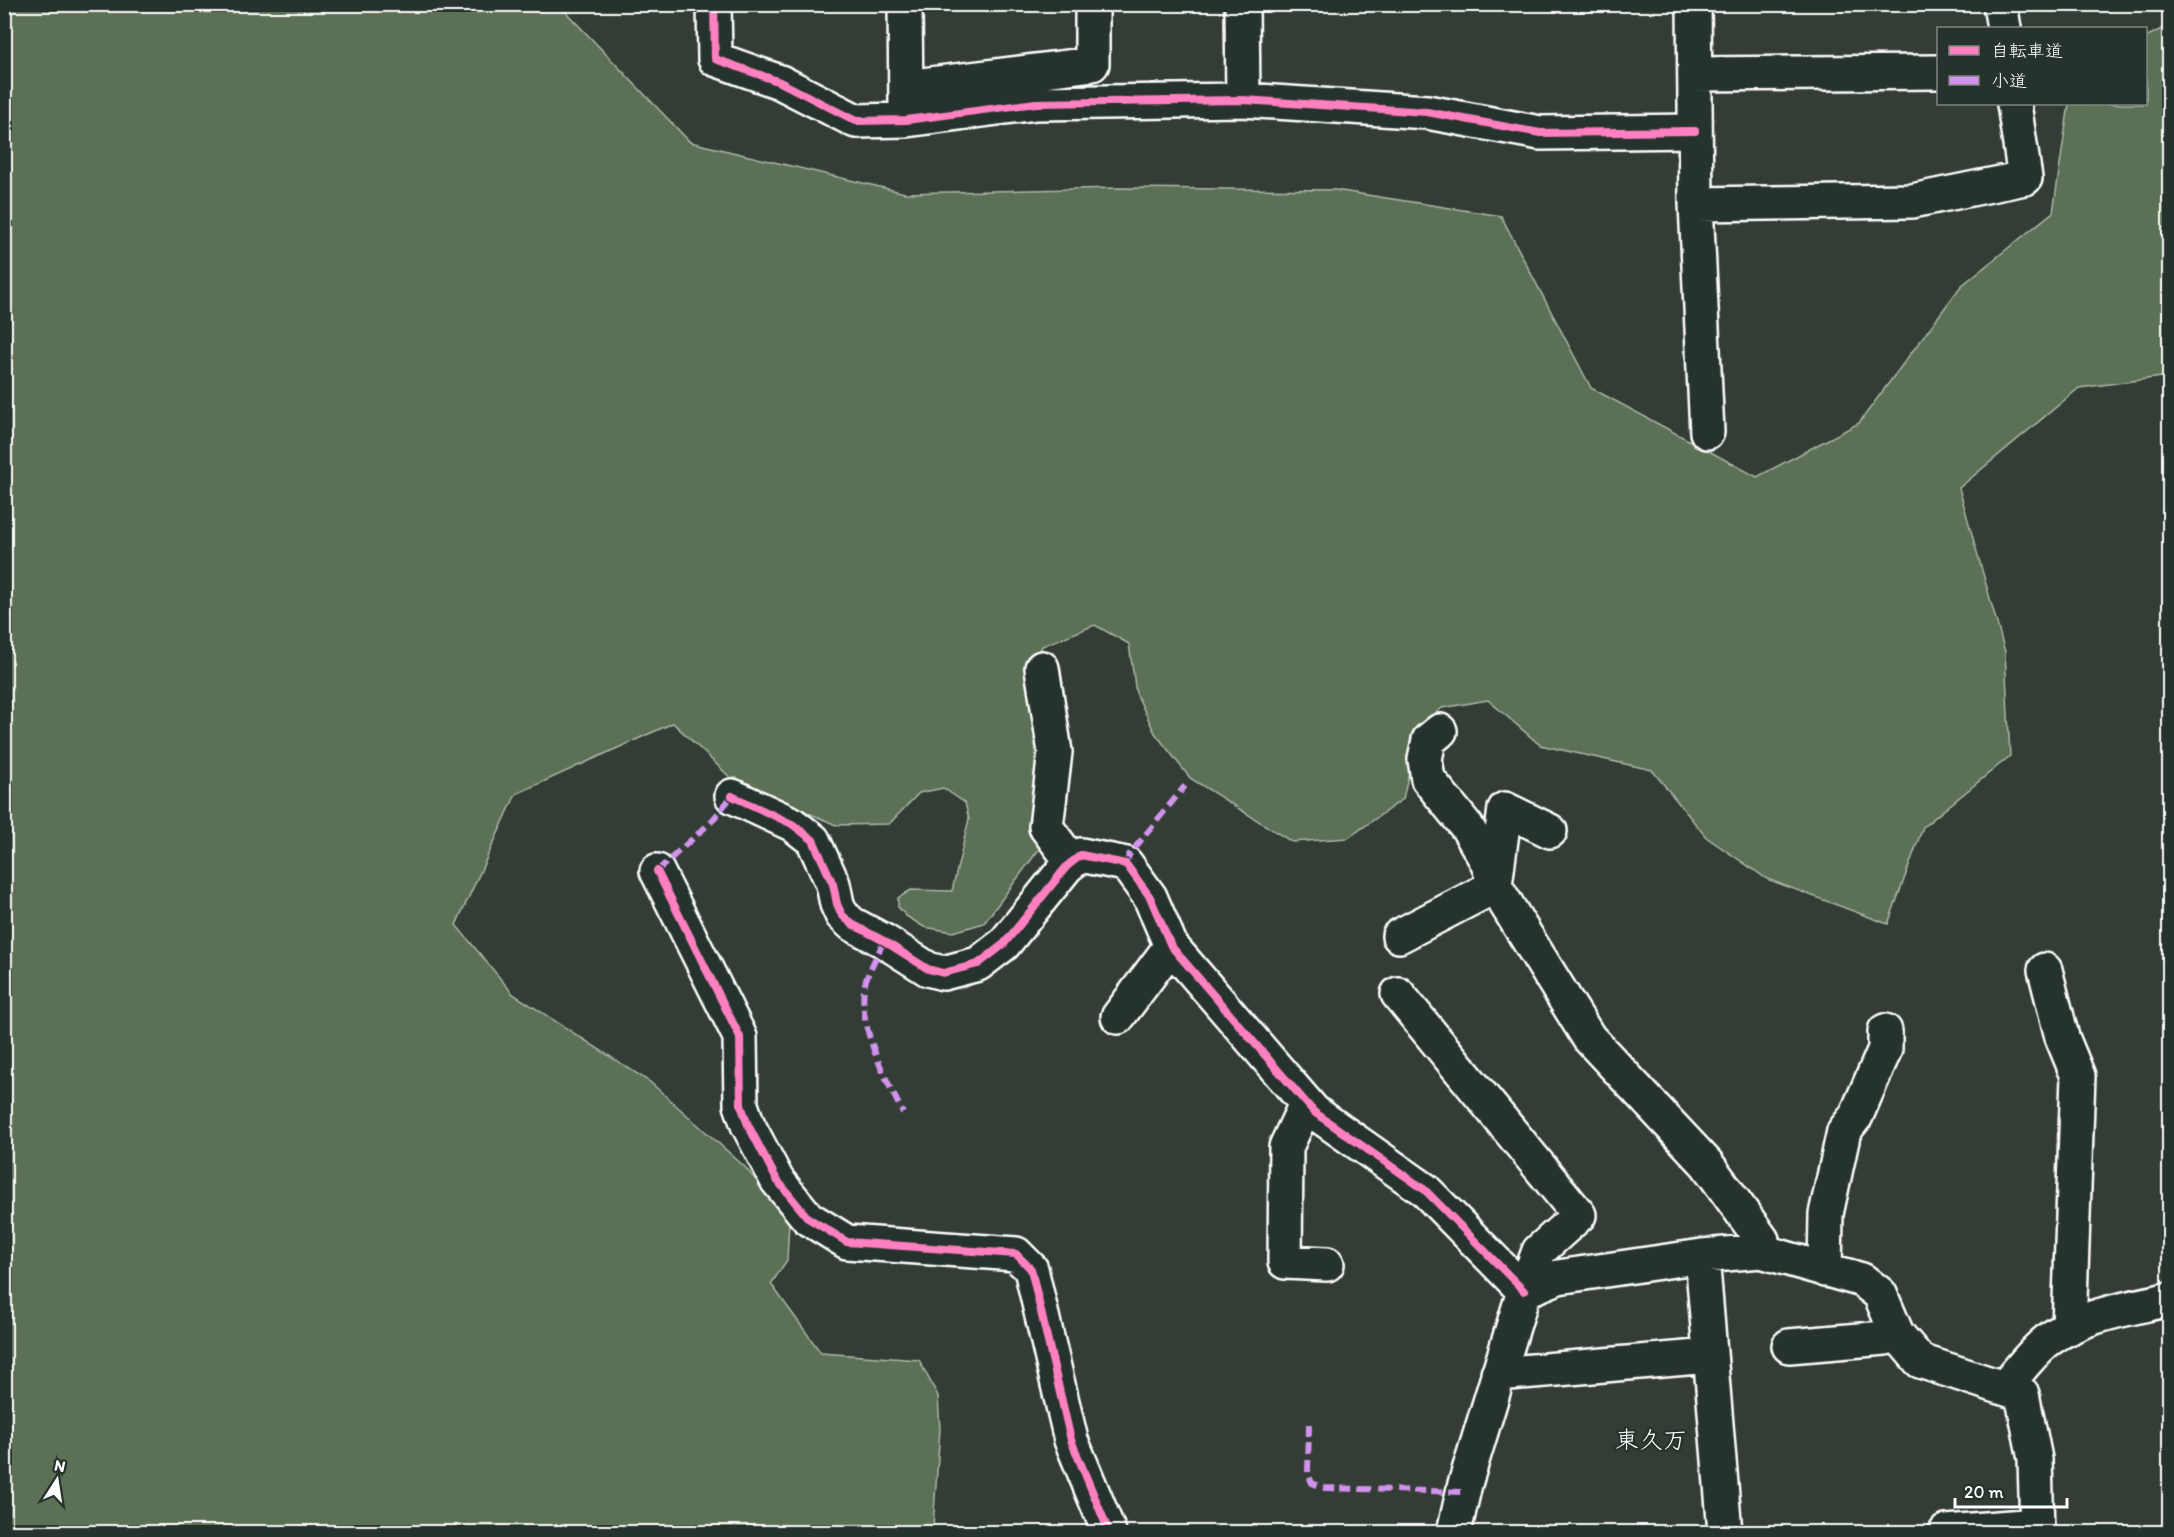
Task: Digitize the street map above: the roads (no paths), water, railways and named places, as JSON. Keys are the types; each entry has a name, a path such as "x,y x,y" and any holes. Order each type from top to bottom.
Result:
{"street":[{"path":"714,4 715,59 780,82 856,121 906,120 1036,103 1243,100 1427,112 1540,133 1695,131"},
{"path":"905,4 906,120"},
{"path":"906,87 1092,64 1092,4"},
{"path":"1242,4 1243,100"},
{"path":"1694,4 1696,204 1707,432"},
{"path":"2000,4 2004,27"},
{"path":"1695,74 1937,72"},
{"path":"1696,204 1912,201 2025,178 2014,105"},
{"path":"1042,668 1055,752 1046,827 1072,862"},
{"path":"1440,731 1430,740 1425,759 1428,780 1467,827 1488,863 1495,886 1589,1038 1707,1164 1762,1240 1761,1251"},
{"path":"732,796 792,824 813,840 833,885 842,915 852,924 928,969 943,973 978,964 1004,944 1072,862 1081,855 1126,864 1150,897 1171,946 1306,1104 1425,1191 1524,1291"},
{"path":"1495,886 1505,809 1550,831"},
{"path":"657,871 740,1037 741,1105 748,1125 777,1180 808,1218 846,1242 1017,1254 1031,1269 1071,1440 1109,1533"},
{"path":"1399,936 1495,886"},
{"path":"1118,1017 1171,946"},
{"path":"2045,970 2062,1037 2078,1076 2069,1328"},
{"path":"1398,994 1578,1215 1539,1251 1498,1374 1465,1484 1454,1533"},
{"path":"1825,1270 1826,1214 1844,1131 1856,1116 1885,1048 1885,1031"},
{"path":"1306,1104 1286,1147 1286,1262 1326,1264"},
{"path":"1524,1291 1558,1277 1702,1256 1761,1251 1862,1280 1880,1294 1897,1334 1920,1361 2022,1394 2035,1459 2037,1529 1946,1533"},
{"path":"1702,1256 1725,1533"},
{"path":"2004,1388 2047,1341 2069,1328 2083,1321 2169,1299"},
{"path":"1789,1347 1885,1338 1897,1334"},
{"path":"1498,1374 1710,1356"}],"district":[{"name":"東久万","path":"1651,1440"}]}
